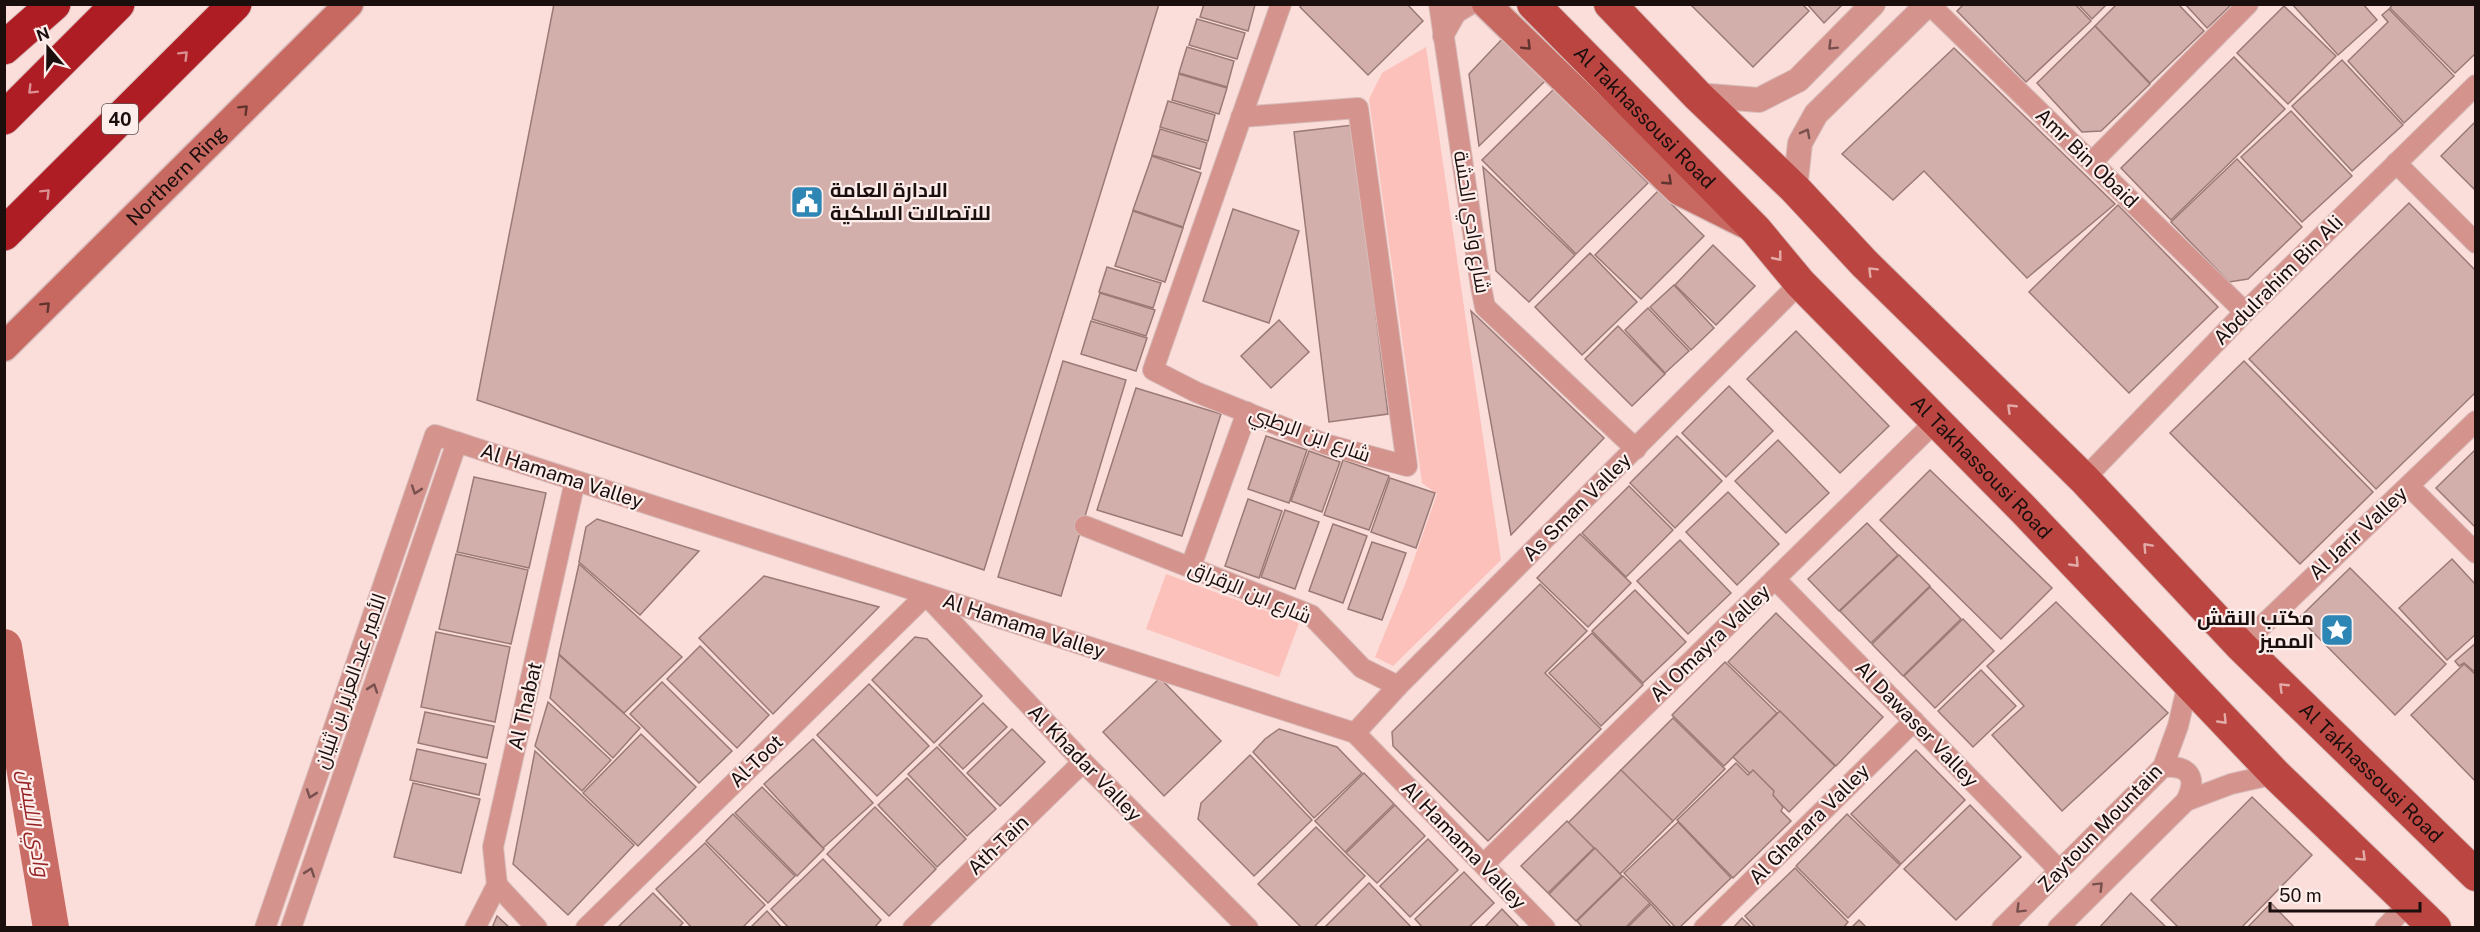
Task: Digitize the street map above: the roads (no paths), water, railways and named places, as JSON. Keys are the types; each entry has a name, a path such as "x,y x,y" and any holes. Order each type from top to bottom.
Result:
{"highway":[{"path":"4,48 54,4"},
{"path":"4,118 118,4"},
{"name":"40","path":"4,234 235,4"}],"main road":[{"name":"Northern Ring","path":"4,347 349,4"},
{"name":"Al Takhassousi Road","path":"1533,4 1756,230 1800,283 2024,510 2275,774 2434,927"},
{"name":"Al Takhassousi Road","path":"1610,4 1697,95 1796,189 1864,263 2084,479 2241,646 2475,875"},
{"path":"1493,12 1678,191 1756,230"}],"street":[{"name":"شارع ابن الرطبي","path":"1241,117 1358,108 1407,466 1325,444 1196,393 1153,370 1241,117 1281,4"},
{"name":"شارع وادي الحشة","path":"1439,4 1485,307 1636,448"},
{"path":"1443,36 1456,13 1472,4 1493,12"},
{"path":"1697,95 1759,100 1798,80 1873,4"},
{"path":"1796,189 1800,143 1816,114 1928,4"},
{"name":"Amr Bin Obaid","path":"1928,4 2245,312"},
{"path":"2092,162 2248,4"},
{"name":"Abdulrahim Bin Ali","path":"2084,479 2245,312 2475,85"},
{"path":"2396,163 2475,243"},
{"name":"As Sman Valley","path":"1355,733 1398,686 1800,283"},
{"path":"1191,566 1247,412"},
{"name":"Al Jarir Valley","path":"2241,646 2475,421"},
{"name":"Al Omayra Valley","path":"1484,864 1935,422"},
{"name":"Al Hamama Valley","path":"435,435 1355,733 1545,927"},
{"name":"الأمير عبدالعزيز بن ثنيان","path":"265,927 435,435"},
{"name":"الأمير عبدالعزيز بن ثنيان","path":"291,927 457,442"},
{"name":"Al Thabat","path":"497,885 493,847 575,481"},
{"path":"2409,486 2475,553"},
{"name":"شارع ابن الرقراق","path":"1085,526 1311,615 1362,668 1398,686"},
{"name":"Al Dawaser Valley","path":"1775,579 2059,870"},
{"name":"Al Khadar Valley","path":"926,595 1083,762 1248,927"},
{"name":"Al-Toot","path":"586,927 926,595"},
{"name":"Zaytoun Mountain","path":"2002,927 2163,767 2178,726 2188,682"},
{"name":"Al Gharara Valley","path":"1704,927 1914,721"},
{"name":"Ath-Tain","path":"913,927 1083,762"},
{"path":"2163,767 2177,766 2190,775 2192,788 2186,801"},
{"name":"Zaytoun Mountain","path":"2058,927 2186,801 2231,784 2275,774"},
{"path":"475,927 497,885 537,927"},
{"path":"2385,927 2409,903"}],"waterway":[{"name":"وادي الليسن","path":"4,647 51,928"}],"place":[{"name":"الادارة العامة للاتصالات السلكية","path":"807,202"},
{"name":"مكتب النقش المميز","path":"2337,630"}]}
